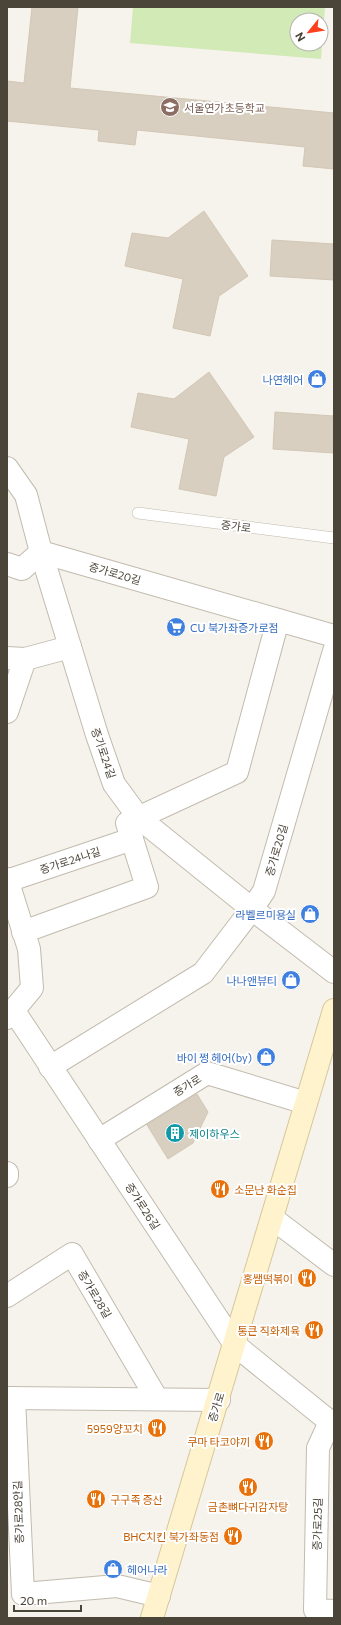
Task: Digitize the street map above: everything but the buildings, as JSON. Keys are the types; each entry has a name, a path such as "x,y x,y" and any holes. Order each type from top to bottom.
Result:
{"main road":[{"name":"증가로","path":"152,1618 219,1400 334,1010"}],"street":[{"path":"7,468 26,494 41,552 22,569 7,564"},
{"name":"증가로20길","path":"41,552 334,636"},
{"name":"증가로24길","path":"41,552 97,735 114,784 140,818 252,910 334,972"},
{"path":"24,932 147,887 127,823 237,772 278,620"},
{"path":"7,712 16,658 70,647"},
{"name":"증가로20길","path":"252,910 264,890 334,651"},
{"name":"증가로24나길","path":"10,1015 32,988 29,949 7,880 132,839"},
{"path":"50,1067 203,974 252,910"},
{"name":"증가로26길","path":"10,1015 50,1067 235,1345"},
{"name":"증가로","path":"99,1140 207,1073 306,1103"},
{"path":"272,1218 334,1265"},
{"name":"증가로28길","path":"7,1296 72,1254 157,1399"},
{"name":"증가로25길","path":"235,1345 332,1424 318,1448 315,1610 334,1611"},
{"path":"10,1398 219,1400"},
{"name":"증가로28안길","path":"10,1398 14,1565"},
{"path":"14,1565 22,1594 117,1586 159,1596"}],"lane":[{"name":"증가로","path":"138,513 334,538"}],"green space":[{"path":"133,7 325,7 325,12 289,12 289,52 322,52 321,59 130,43"}],"place":[{"name":"서울연가초등학교","path":"170,107"},
{"name":"나연헤어","path":"317,379"},
{"name":"CU 북가좌증가로점","path":"176,627"},
{"name":"라벨르미용실","path":"310,914"},
{"name":"나나앤뷰티","path":"291,980"},
{"name":"바이 쩡 헤어(by)","path":"266,1057"},
{"name":"제이하우스","path":"175,1133"},
{"name":"소문난 화순집","path":"220,1189"},
{"name":"홍쌤떡볶이","path":"307,1278"},
{"name":"통큰 직화제육","path":"314,1330"},
{"name":"5959양꼬치","path":"157,1428"},
{"name":"쿠마 타코야끼","path":"264,1441"},
{"name":"금촌뼈다귀감자탕","path":"248,1487"},
{"name":"구구족 증산","path":"96,1499"},
{"name":"BHC치킨 북가좌동점","path":"233,1536"},
{"name":"헤어나라","path":"113,1569"}]}
